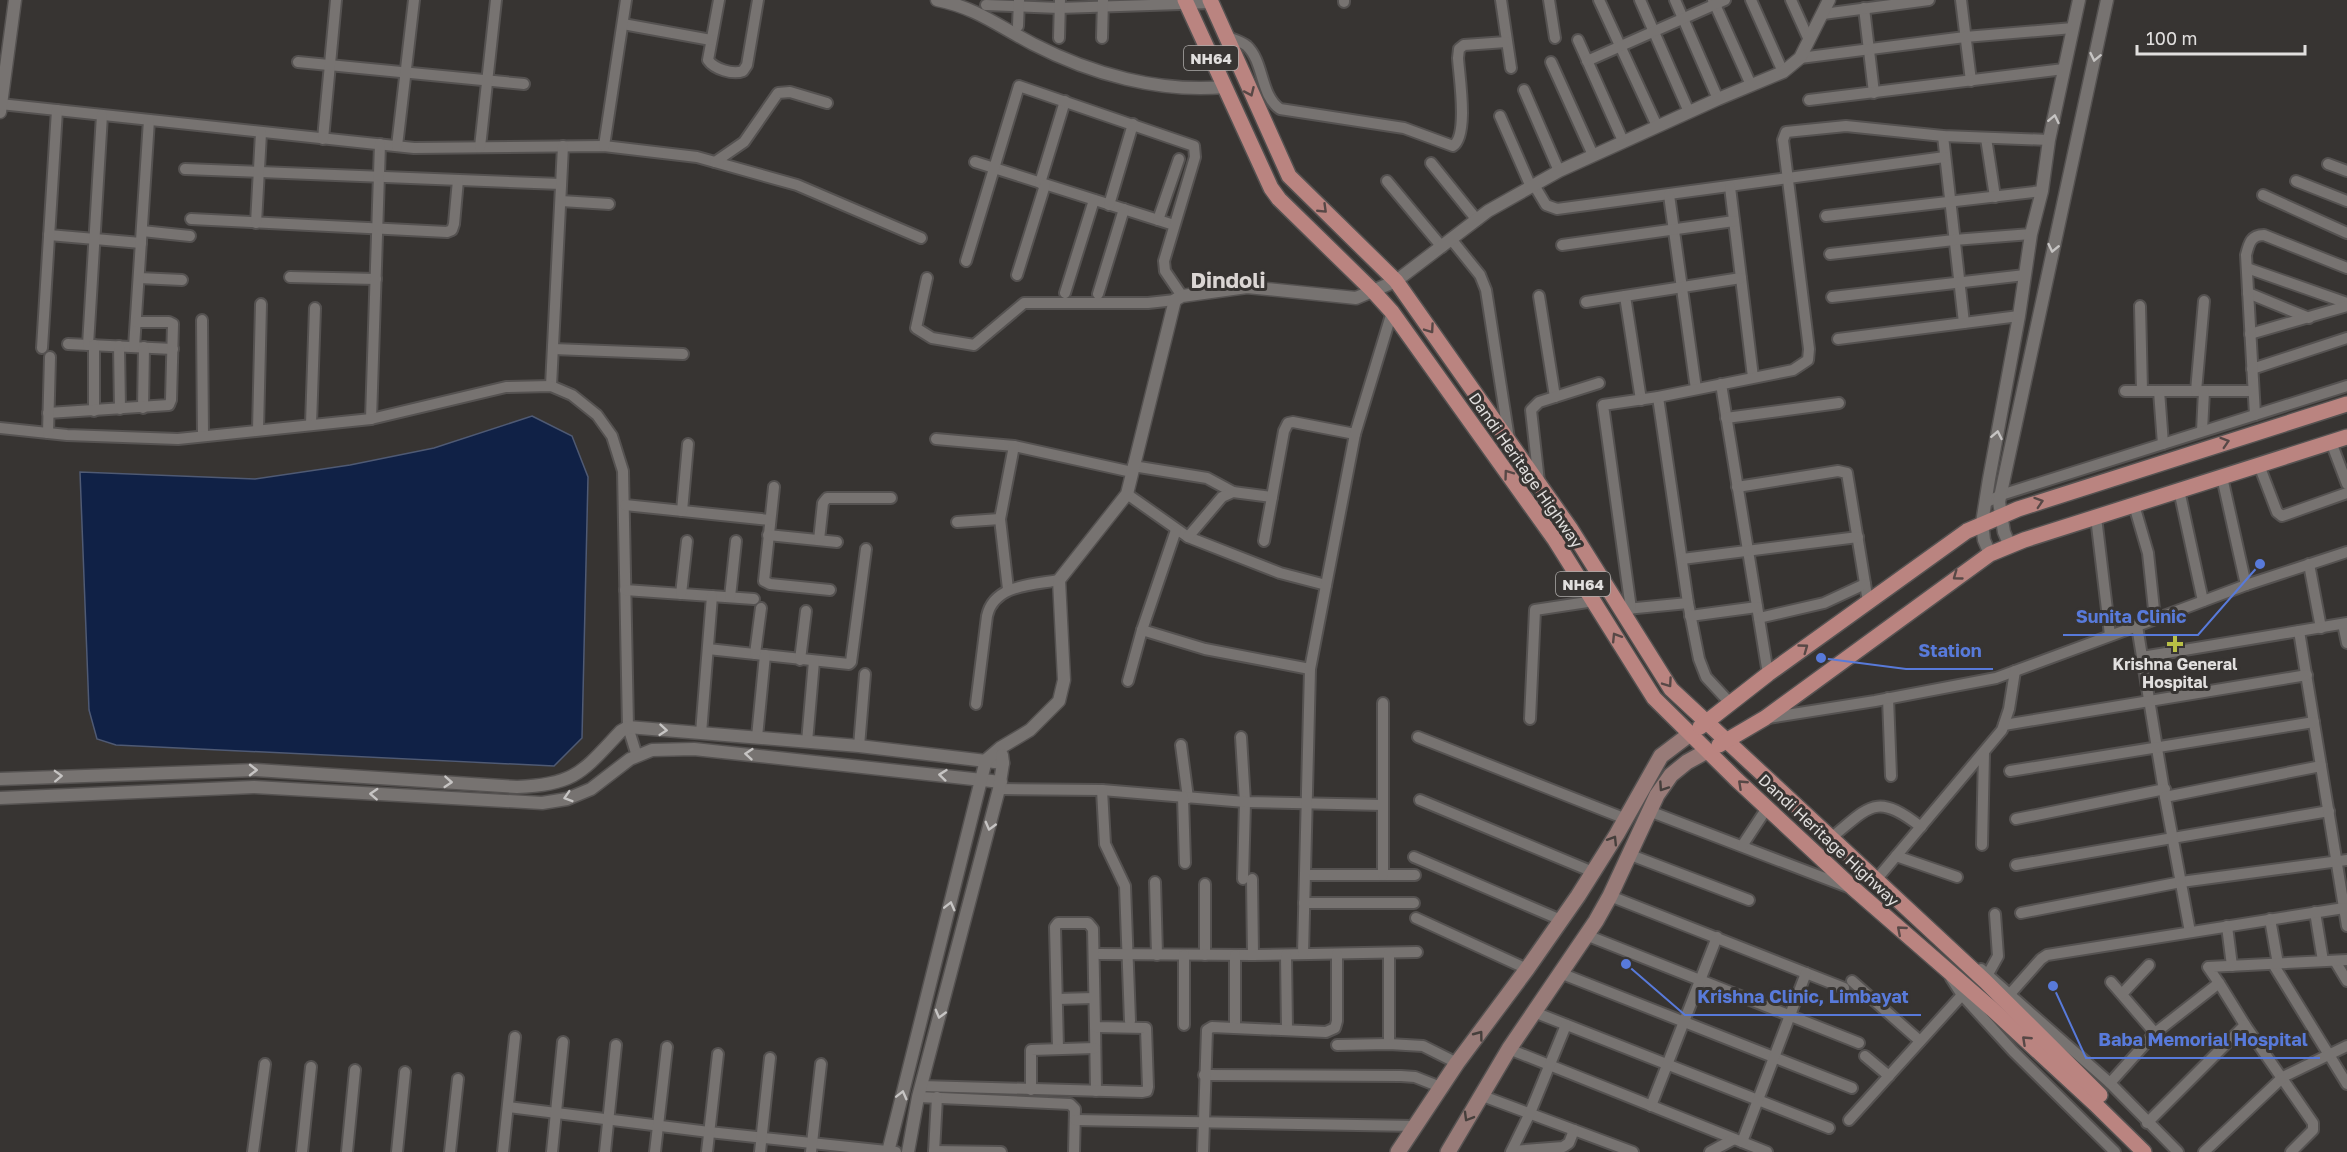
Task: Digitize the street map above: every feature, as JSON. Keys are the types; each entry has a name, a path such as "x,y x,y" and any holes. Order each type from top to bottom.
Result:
{"main road":[{"name":"Dandi Heritage Highway","path":"1186,2 1260,164 1279,199 1392,312 1555,540 1654,698 1767,808 1945,969 1969,995"},
{"name":"NH64","path":"1210,2 1289,176 1396,282 1626,609 1671,689 1951,950 1987,978 2157,1152"},
{"path":"1398,1152 1593,872 1661,756 1768,674 1967,531 2000,516 2347,404"},
{"path":"1448,1152 1509,1049 1610,896 1649,811 1671,775 1687,762 1765,718 1990,554 2096,517 2347,437"},
{"name":"NH64","path":"1969,995 2096,1104 2144,1152"}],"street":[{"path":"15,0 0,107 57,110 397,146 604,146 697,157 796,185 921,238"},
{"path":"323,139 336,0"},
{"path":"397,146 414,0"},
{"path":"480,147 496,0"},
{"path":"604,146 626,0"},
{"path":"719,0 708,55 710,63 736,73 743,71 747,65 758,0"},
{"path":"937,0 976,12 1035,45 1107,74 1181,88 1225,87"},
{"path":"1501,0 1511,68"},
{"path":"1550,0 1555,38"},
{"path":"1599,0 1657,126"},
{"path":"1640,0 1689,112"},
{"path":"1675,0 1718,99"},
{"path":"1751,0 1783,72"},
{"path":"1791,0 1809,40"},
{"path":"927,278 916,328 932,338 974,345 1024,303 1148,303 1246,287 1356,298 1396,282 1477,220 1559,171 1783,72 1800,58 1829,0"},
{"path":"1823,14 1929,0"},
{"path":"1961,0 1971,81"},
{"path":"1990,554 1984,540 1985,503 2019,316 2031,234 2042,191 2049,140 2079,0"},
{"path":"2010,546 2000,516 2001,495 2107,0"},
{"path":"1587,61 1718,1 1751,85"},
{"path":"986,5 1210,2"},
{"path":"1018,27 1019,3"},
{"path":"1102,3 1102,38"},
{"path":"1059,38 1060,4"},
{"path":"1864,8 1874,93"},
{"path":"623,24 711,40"},
{"path":"1800,58 1965,37 2073,28"},
{"path":"1225,36 1242,43 1250,50 1271,100 1280,109 1404,128 1453,146 1458,142 1462,113 1459,49 1464,45 1506,42"},
{"path":"1578,40 1623,141"},
{"path":"298,62 524,84"},
{"path":"1551,62 1593,155"},
{"path":"1809,100 2064,69"},
{"path":"966,261 1020,86 1194,146 1196,151 1164,255 1164,266 1178,298 1127,495 1059,580 1008,589 989,610 976,704"},
{"path":"1524,90 1559,171"},
{"path":"715,162 744,142 778,93 790,92 827,103"},
{"path":"1017,275 1065,101"},
{"path":"42,348 57,110"},
{"path":"94,411 91,345 102,115"},
{"path":"1500,116 1532,186 1546,206 1552,209 1945,157"},
{"path":"143,408 136,322 150,120"},
{"path":"1109,204 1133,124"},
{"path":"1688,603 1626,609 1602,408 1606,403 1658,397 1799,367 1808,360 1784,134 1788,131 1846,126 1942,136 2049,140"},
{"path":"256,223 261,133"},
{"path":"1942,136 1964,323"},
{"path":"1986,138 1995,197"},
{"path":"371,419 380,144"},
{"path":"551,386 563,146"},
{"path":"1158,220 1179,159"},
{"path":"975,162 1173,225"},
{"path":"1431,164 1477,220"},
{"path":"2328,164 2347,171"},
{"path":"185,169 561,184"},
{"path":"191,219 447,232 452,230 458,180"},
{"path":"1387,180 1480,275 1489,299 1510,442"},
{"path":"2296,180 2347,201"},
{"path":"1730,187 1753,377"},
{"path":"1826,216 2042,191"},
{"path":"1669,195 1696,388"},
{"path":"2263,195 2347,232"},
{"path":"1065,293 1094,200"},
{"path":"561,201 609,204"},
{"path":"1098,294 1124,209"},
{"path":"1562,245 1734,221"},
{"path":"142,231 190,236"},
{"path":"1830,254 2031,234"},
{"path":"49,235 141,243"},
{"path":"2255,415 2247,268 2248,246 2251,239 2257,235 2265,235 2347,268"},
{"path":"2247,268 2347,305"},
{"path":"1832,297 2025,275"},
{"path":"290,277 376,279"},
{"path":"139,278 182,280"},
{"path":"1586,302 1741,278"},
{"path":"2248,293 2309,318"},
{"path":"1539,296 1555,397"},
{"path":"1625,296 1641,399"},
{"path":"2202,431 2200,391 2204,301"},
{"path":"258,430 261,304"},
{"path":"2250,334 2347,305"},
{"path":"2140,306 2142,391"},
{"path":"311,424 315,308"},
{"path":"1303,954 1310,669 1355,434 1392,312"},
{"path":"1838,339 2019,316"},
{"path":"202,320 202,436"},
{"path":"48,413 166,407 171,403 173,323 136,322"},
{"path":"2252,369 2347,338"},
{"path":"68,344 173,349"},
{"path":"119,346 120,409"},
{"path":"553,349 682,354"},
{"path":"48,433 50,357"},
{"path":"1539,484 1531,411 1539,402 1599,383"},
{"path":"1721,384 1768,674"},
{"path":"0,428 48,433 178,439 371,419 506,387 551,386 572,395 597,415 612,436 623,471 628,727 637,756"},
{"path":"1985,503 2001,495 2347,386"},
{"path":"2125,391 2253,391"},
{"path":"2159,391 2163,444"},
{"path":"1658,397 1690,616 1702,671 1731,704"},
{"path":"1726,418 1839,403"},
{"path":"1264,541 1284,431 1288,423 1355,434"},
{"path":"936,439 1014,446 1132,469 1207,478 1233,492 1272,497"},
{"path":"2331,442 2347,484"},
{"path":"682,511 688,444"},
{"path":"1008,589 1000,519 1014,446"},
{"path":"2259,465 2277,512 2282,516 2347,494"},
{"path":"1737,487 1844,471 1849,477 1868,602"},
{"path":"2222,477 2246,585"},
{"path":"774,487 763,578 766,583 830,590"},
{"path":"2179,490 2203,601"},
{"path":"1188,537 1222,497 1233,492"},
{"path":"1127,495 1188,537 1280,573 1326,585"},
{"path":"819,540 823,503 827,498 891,498"},
{"path":"625,505 770,520"},
{"path":"2134,505 2148,553 2155,619"},
{"path":"2096,517 2110,635"},
{"path":"957,522 1000,519"},
{"path":"1128,681 1142,630 1176,530"},
{"path":"768,535 837,542"},
{"path":"1682,559 1858,537"},
{"path":"681,594 687,541"},
{"path":"730,597 736,541"},
{"path":"708,649 847,665 852,662 866,549"},
{"path":"1765,718 1996,678 2246,585 2347,552"},
{"path":"2309,564 2321,628"},
{"path":"888,1152 986,760 1000,748 1030,730 1059,701 1064,680 1059,580"},
{"path":"1690,616 1758,612 1824,603 1865,584"},
{"path":"625,590 730,597 758,604 760,655 757,737"},
{"path":"701,733 712,596"},
{"path":"1530,719 1535,610 1594,601"},
{"path":"800,660 806,611"},
{"path":"2142,657 2345,624 2347,643"},
{"path":"2137,626 2172,839 2190,932"},
{"path":"1142,630 1205,649 1310,669"},
{"path":"2299,631 2329,811 2342,860 2347,926"},
{"path":"807,742 814,661"},
{"path":"1876,880 1984,753 2004,724 2014,671"},
{"path":"859,746 865,674"},
{"path":"2004,724 2307,675"},
{"path":"1888,698 1891,776"},
{"path":"1383,703 1383,875"},
{"path":"2010,771 2314,722"},
{"path":"0,779 256,770 517,787 543,786 565,781 584,769 621,730 628,727 859,746 1004,763"},
{"path":"1418,737 1626,819"},
{"path":"1241,738 1253,955"},
{"path":"1181,746 1185,797 1185,863"},
{"path":"908,1152 920,1091 1000,786 1004,763 1000,748"},
{"path":"0,798 254,787 542,803 567,799 591,789 630,759 652,750 694,749 982,779 1000,786 1102,790 1245,802 1383,805"},
{"path":"1982,845 1984,753"},
{"path":"2016,819 2322,766"},
{"path":"1102,790 1105,844 1125,886 1131,1021"},
{"path":"1420,800 1593,872"},
{"path":"1831,838 1864,811 1879,805 1902,812 1921,826"},
{"path":"1742,846 1767,808"},
{"path":"1649,811 1853,888"},
{"path":"2016,865 2329,811"},
{"path":"1628,854 1749,900"},
{"path":"1896,856 1957,878"},
{"path":"1414,857 1561,920"},
{"path":"2021,913 2181,882 2342,860"},
{"path":"1305,875 1415,875"},
{"path":"1155,882 1157,955"},
{"path":"1205,884 1205,955"},
{"path":"1610,896 1806,972 1848,984 1920,1041"},
{"path":"1304,903 1414,903"},
{"path":"2010,994 2047,955 2344,908"},
{"path":"2315,912 2323,961"},
{"path":"1995,914 1998,956 1987,978 2010,994 2110,1083 2178,1152"},
{"path":"1416,918 1527,969"},
{"path":"2270,919 2276,964 2347,1084"},
{"path":"1058,1048 1055,927 1058,923 1084,922 1091,925 1093,929 1096,1090"},
{"path":"2227,926 2232,966"},
{"path":"1586,935 1859,1043"},
{"path":"1652,1106 1717,937"},
{"path":"1099,954 1286,955 1417,952"},
{"path":"1389,953 1389,1044"},
{"path":"1203,1152 1207,1030 1212,1027 1326,1032 1335,1029 1337,954"},
{"path":"1184,955 1184,1024"},
{"path":"1235,955 1235,1028"},
{"path":"1286,955 1287,1030"},
{"path":"2291,1152 2314,1127 2208,966 2347,960"},
{"path":"2335,961 2347,981"},
{"path":"2122,994 2149,966"},
{"path":"1710,1152 1738,1140 1758,1100 1806,972"},
{"path":"1560,973 1852,1088"},
{"path":"2111,982 2156,1033"},
{"path":"2110,1083 2156,1033 2219,983"},
{"path":"1849,1120 1920,1041 1969,995 2115,1152"},
{"path":"1057,999 1094,998"},
{"path":"1534,1012 1829,1128"},
{"path":"1511,1151 1530,1113 1566,1025"},
{"path":"2147,1123 2245,1025"},
{"path":"920,1091 1147,1091 1149,1087 1146,1028 1095,1027"},
{"path":"503,1152 515,1037"},
{"path":"552,1152 563,1042"},
{"path":"605,1152 616,1045"},
{"path":"1337,1045 1423,1046 1458,1063"},
{"path":"2204,1152 2283,1077 2347,1046"},
{"path":"655,1152 667,1047"},
{"path":"1031,1090 1030,1051 1033,1049 1095,1048"},
{"path":"1509,1049 1767,1152"},
{"path":"707,1152 718,1054"},
{"path":"1864,1056 1889,1076"},
{"path":"760,1152 770,1058"},
{"path":"253,1152 265,1064"},
{"path":"811,1147 821,1064"},
{"path":"302,1152 311,1067"},
{"path":"347,1152 355,1070"},
{"path":"397,1152 405,1072"},
{"path":"1204,1076 1408,1076 1443,1088"},
{"path":"450,1152 458,1078"},
{"path":"920,1091 937,1097 1070,1104 1075,1108 1074,1152"},
{"path":"1480,1095 1621,1150 1633,1152"},
{"path":"937,1097 934,1151 1001,1152"},
{"path":"508,1107 761,1137 811,1147 896,1152"},
{"path":"1075,1120 1416,1126"},
{"path":"1511,1151 1563,1147 1569,1143 1574,1130"}],"water":[{"path":"532,416 572,436 588,477 582,738 554,766 116,745 97,739 89,710 80,472 255,479 350,465 434,448"}],"place":[{"name":"Sunita Clinic","path":"2260,564"},
{"name":"Krishna General Hospital","path":"2175,644"},
{"name":"Station","path":"1821,658"},
{"name":"Krishna Clinic, Limbayat","path":"1626,964"},
{"name":"Baba Memorial Hospital","path":"2053,986"}],"district":[{"name":"Dindoli","path":"1228,279"}]}
